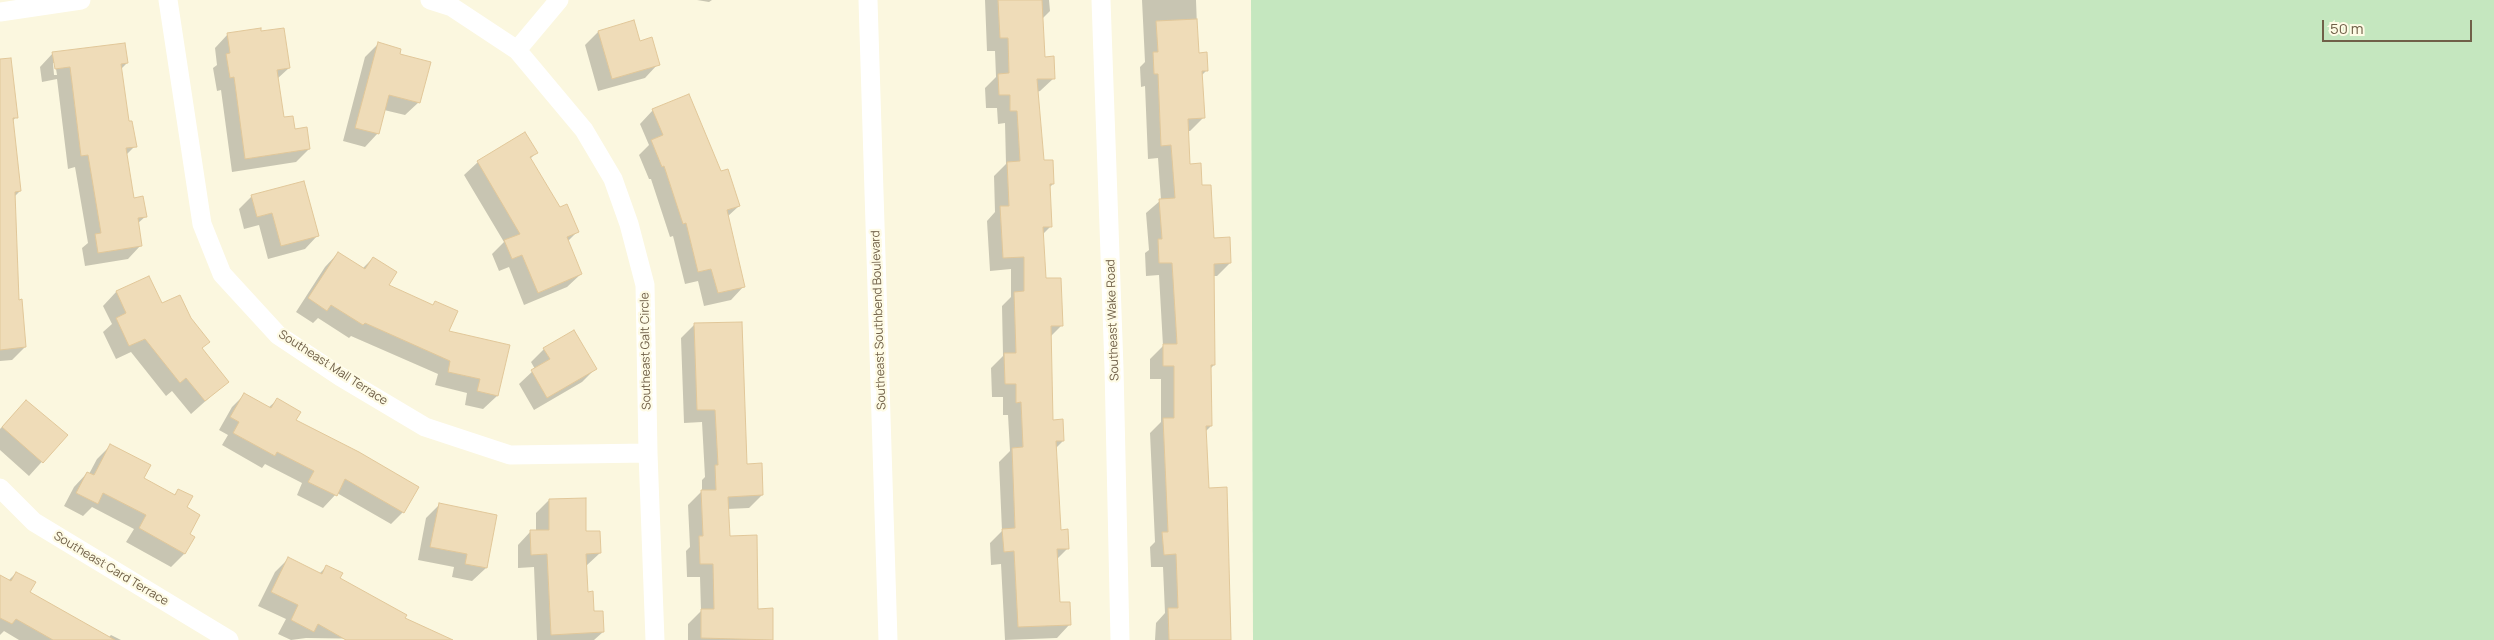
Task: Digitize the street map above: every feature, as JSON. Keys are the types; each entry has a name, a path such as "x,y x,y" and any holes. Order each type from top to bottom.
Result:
{"street":[{"path":"0,12 81,0"},
{"name":"Southeast Mall Terrace","path":"168,0 202,224 222,274 278,335 341,377 425,427 510,455 648,453"},
{"name":"Southeast Galt Circle","path":"430,0 452,7 517,50 584,130 613,179 629,224 645,285 648,453 655,640"},
{"path":"517,50 559,0"},
{"name":"Southeast Southbend Boulevard","path":"868,0 888,640"},
{"name":"Southeast Wake Road","path":"1101,0 1114,368 1120,640"},
{"name":"Southeast Card Terrace","path":"0,488 34,522 229,640"}],"green space":[{"path":"1251,0 2494,0 2494,640 1253,640"}],"building":[{"path":"998,0 1042,0 1045,57 1054,56 1055,79 1037,79 1044,160 1053,160 1054,184 1050,184 1052,227 1043,227 1046,278 1061,278 1063,326 1051,326 1053,420 1063,419 1064,441 1056,441 1061,530 1068,529 1069,549 1057,549 1060,602 1070,602 1071,625 1018,627 1014,551 1004,552 1002,529 1015,528 1012,448 1023,447 1021,402 1016,403 1016,384 1005,384 1004,353 1016,353 1014,292 1024,291 1024,257 1003,258 1000,206 1009,206 1007,162 1020,161 1017,111 1010,111 1010,95 999,95 998,74 1009,73 1008,38 1000,38"},
{"path":"1197,19 1199,53 1207,52 1208,71 1202,71 1205,118 1188,119 1190,164 1201,163 1202,185 1211,185 1214,238 1230,237 1231,263 1214,264 1215,365 1211,365 1212,426 1206,426 1209,488 1227,487 1231,640 1169,640 1168,608 1178,608 1176,554 1164,555 1162,532 1168,532 1163,418 1174,418 1174,366 1163,366 1163,344 1177,344 1172,263 1159,263 1158,239 1162,239 1159,199 1175,198 1171,145 1161,146 1158,74 1154,74 1153,52 1158,52 1156,21"},
{"path":"634,20 640,41 652,37 660,65 612,79 598,31"},
{"path":"261,28 261,31 284,28 290,68 277,70 284,117 293,116 295,129 307,127 310,149 245,159 234,77 230,78 226,54 230,53 227,33"},
{"path":"378,42 401,49 400,54 431,62 420,103 389,95 379,134 355,128"},
{"path":"125,43 128,63 121,64 129,121 132,121 137,147 126,148 134,198 143,196 147,217 138,218 142,246 98,253 95,234 101,233 88,155 81,156 70,67 55,69 52,52"},
{"path":"11,58 18,118 13,118 21,191 15,192 19,300 22,299 26,347 0,350 0,59"},
{"path":"689,94 721,171 728,169 740,206 727,210 745,287 718,293 711,269 698,272 686,223 683,224 664,166 662,167 651,140 663,135 652,109"},
{"path":"525,132 538,153 530,157 560,207 567,204 579,232 567,237 582,274 538,293 522,255 512,259 504,240 520,234 477,161"},
{"path":"304,181 319,236 281,246 272,213 257,217 251,195"},
{"path":"338,252 365,269 373,257 397,272 389,285 433,305 435,301 458,311 449,331 510,345 498,396 477,391 480,379 448,372 450,361 365,323 363,325 331,305 327,311 308,298"},
{"path":"149,276 162,303 180,295 191,318 210,342 202,348 229,382 205,401 186,378 180,383 145,339 129,346 116,318 126,313 116,291"},
{"path":"742,322 747,464 762,463 763,495 728,497 730,536 757,535 758,609 773,608 773,640 701,638 701,609 714,609 713,564 700,564 699,536 703,536 701,490 716,490 715,465 718,465 715,410 697,410 694,323"},
{"path":"574,330 597,369 547,398 531,370 550,359 543,348"},
{"path":"244,393 271,408 277,398 301,412 296,420 359,452 419,487 404,513 345,479 337,496 308,482 314,471 277,452 275,456 233,433 239,422 230,417"},
{"path":"26,400 68,435 43,463 2,427"},
{"path":"110,444 151,465 144,478 175,495 178,489 193,496 187,507 200,515 190,534 195,537 185,554 139,528 146,515 103,493 98,504 76,493 87,472 94,475"},
{"path":"586,498 586,531 600,531 601,553 586,554 588,592 593,591 594,611 603,611 604,632 551,635 547,554 531,555 530,530 549,530 549,499"},
{"path":"439,503 497,515 487,568 465,564 467,554 430,547"},
{"path":"288,557 322,574 326,565 343,573 340,578 407,615 405,618 453,640 346,640 318,624 314,632 291,620 298,605 271,592"},
{"path":"16,572 36,582 30,592 115,640 53,640 16,619 12,624 0,618 0,575 11,581"}]}
